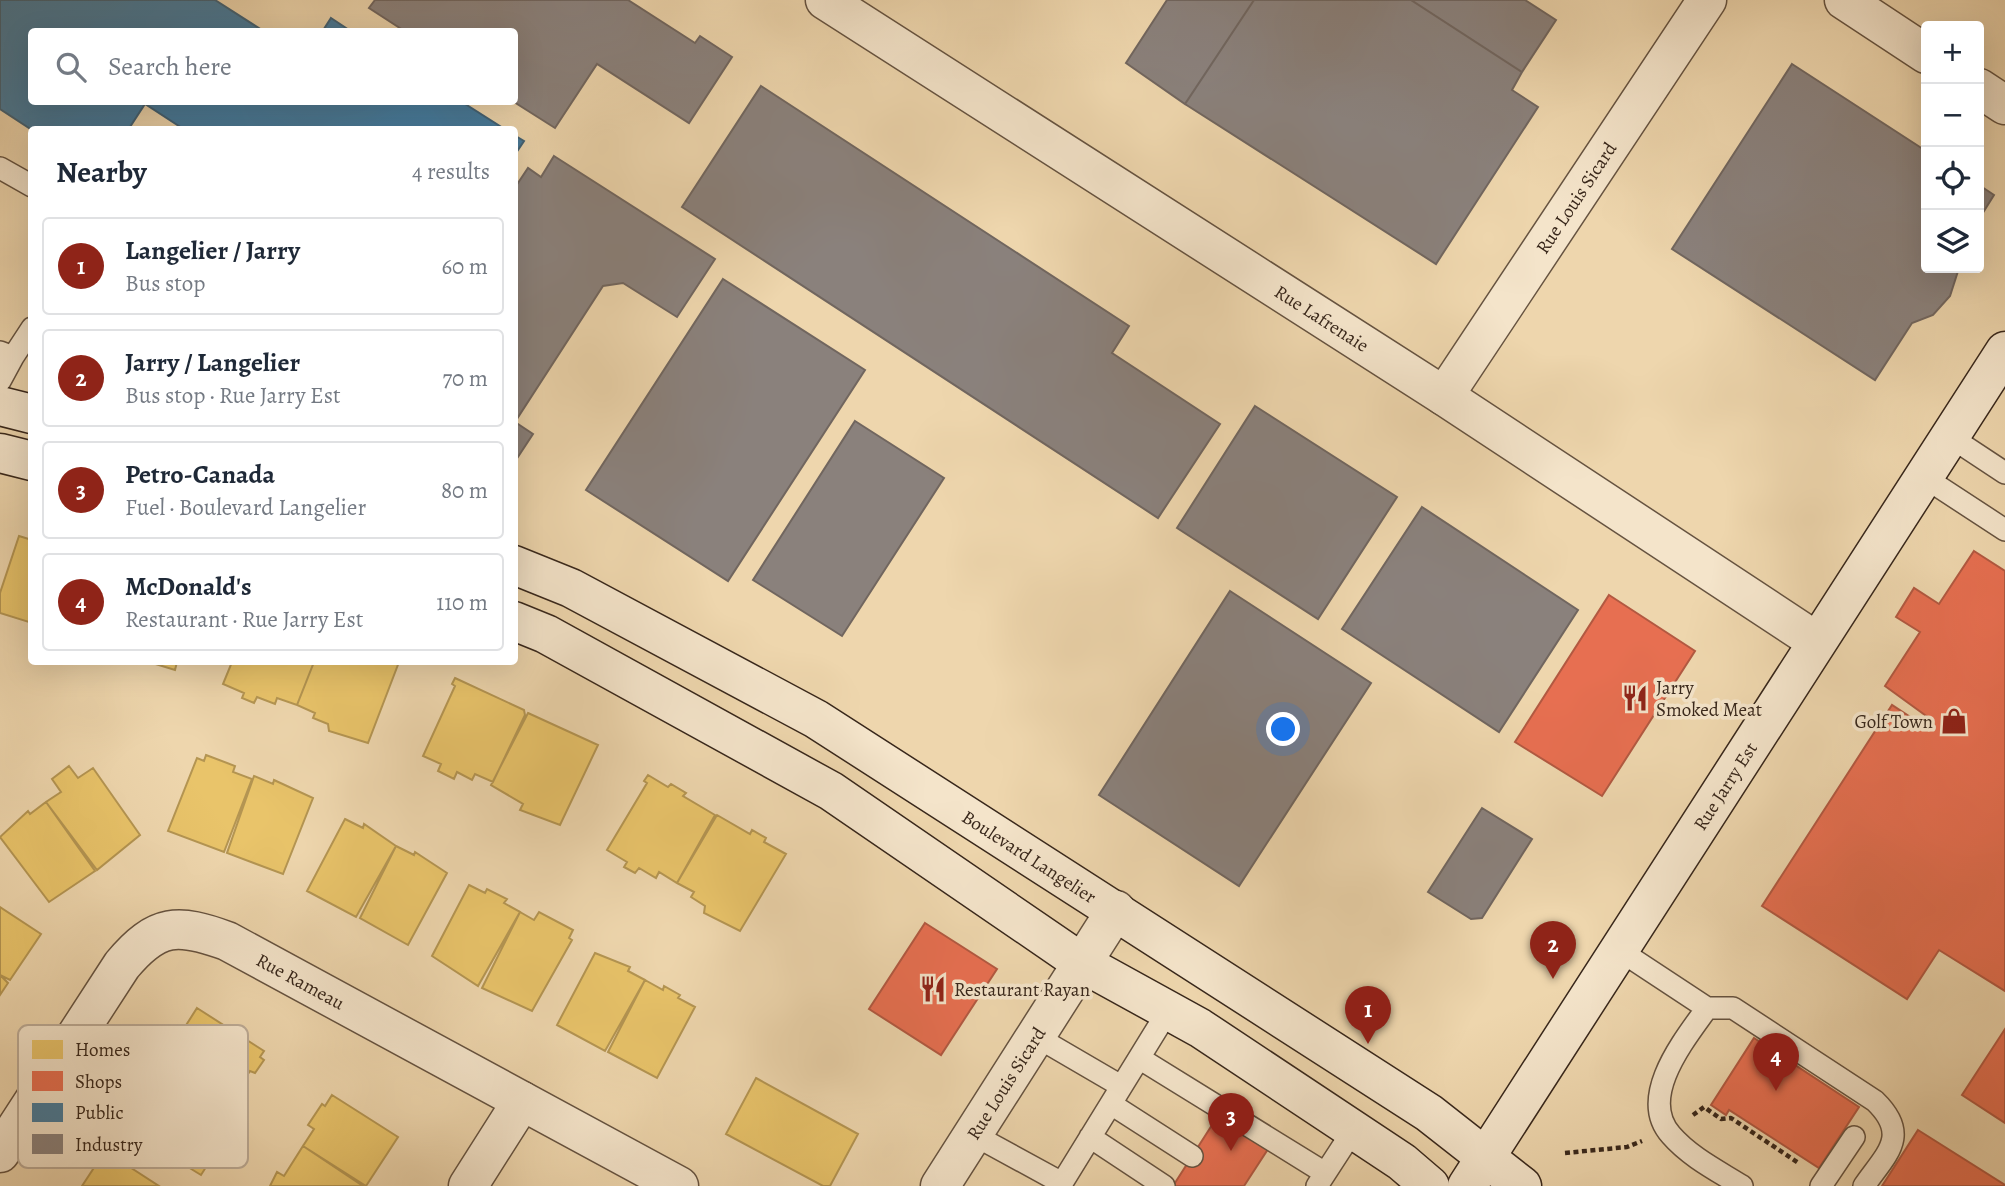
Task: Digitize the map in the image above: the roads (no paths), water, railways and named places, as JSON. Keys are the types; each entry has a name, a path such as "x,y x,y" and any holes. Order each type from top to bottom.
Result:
{"street":[{"name":"Rue Lafrenaie","path":"825,0 1444,396 1816,641"},
{"name":"Rue Louis Sicard","path":"1444,396 1707,0"},
{"path":"1844,0 1921,51"},
{"path":"1984,91 2005,105"},
{"name":"Rue Jarry Est","path":"1476,1173 2005,351"},
{"path":"0,406 28,413"},
{"path":"0,453 28,460"},
{"name":"Boulevard Langelier","path":"518,567 571,588 816,719 1429,1113 1476,1173 1522,1186"},
{"path":"518,623 546,634 831,791 1082,963 1168,1010 1354,1129 1430,1186"},
{"name":"Rue Louis Sicard","path":"940,1186 1116,910"},
{"name":"Rue Rameau","path":"83,1025 122,965 141,942 166,929 195,929 227,941 679,1186"},
{"path":"468,1186 522,1101"},
{"name":"Rue Rameau","path":"0,1153 18,1125"}],"lane":[{"path":"0,168 28,184"},
{"path":"0,381 7,355 28,332"},
{"path":"1949,436 2005,473"},
{"path":"1924,477 2005,530"},
{"path":"1619,950 1707,1008 1733,1008 1884,1110 1893,1131 1892,1145 1864,1186"},
{"path":"1707,1008 1681,1045 1666,1076 1661,1093 1662,1121 1679,1143 1742,1186"},
{"path":"974,1135 1061,1184 1168,1010"},
{"path":"1037,1037 1116,1095 1192,1156"},
{"path":"1139,1058 1321,1180 1354,1129"},
{"path":"1090,1137 1164,1186"},
{"path":"1821,1186 1854,1137"}],"place":[{"name":"Jarry Smoked Meat","path":"1635,698"},
{"name":"Golf Town","path":"1954,721"},
{"name":"Jarry / Langelier","path":"1553,979"},
{"name":"Restaurant Rayan","path":"933,989"},
{"name":"Langelier / Jarry","path":"1368,1044"},
{"name":"McDonald's","path":"1776,1091"},
{"name":"Petro-Canada","path":"1231,1151"}]}
